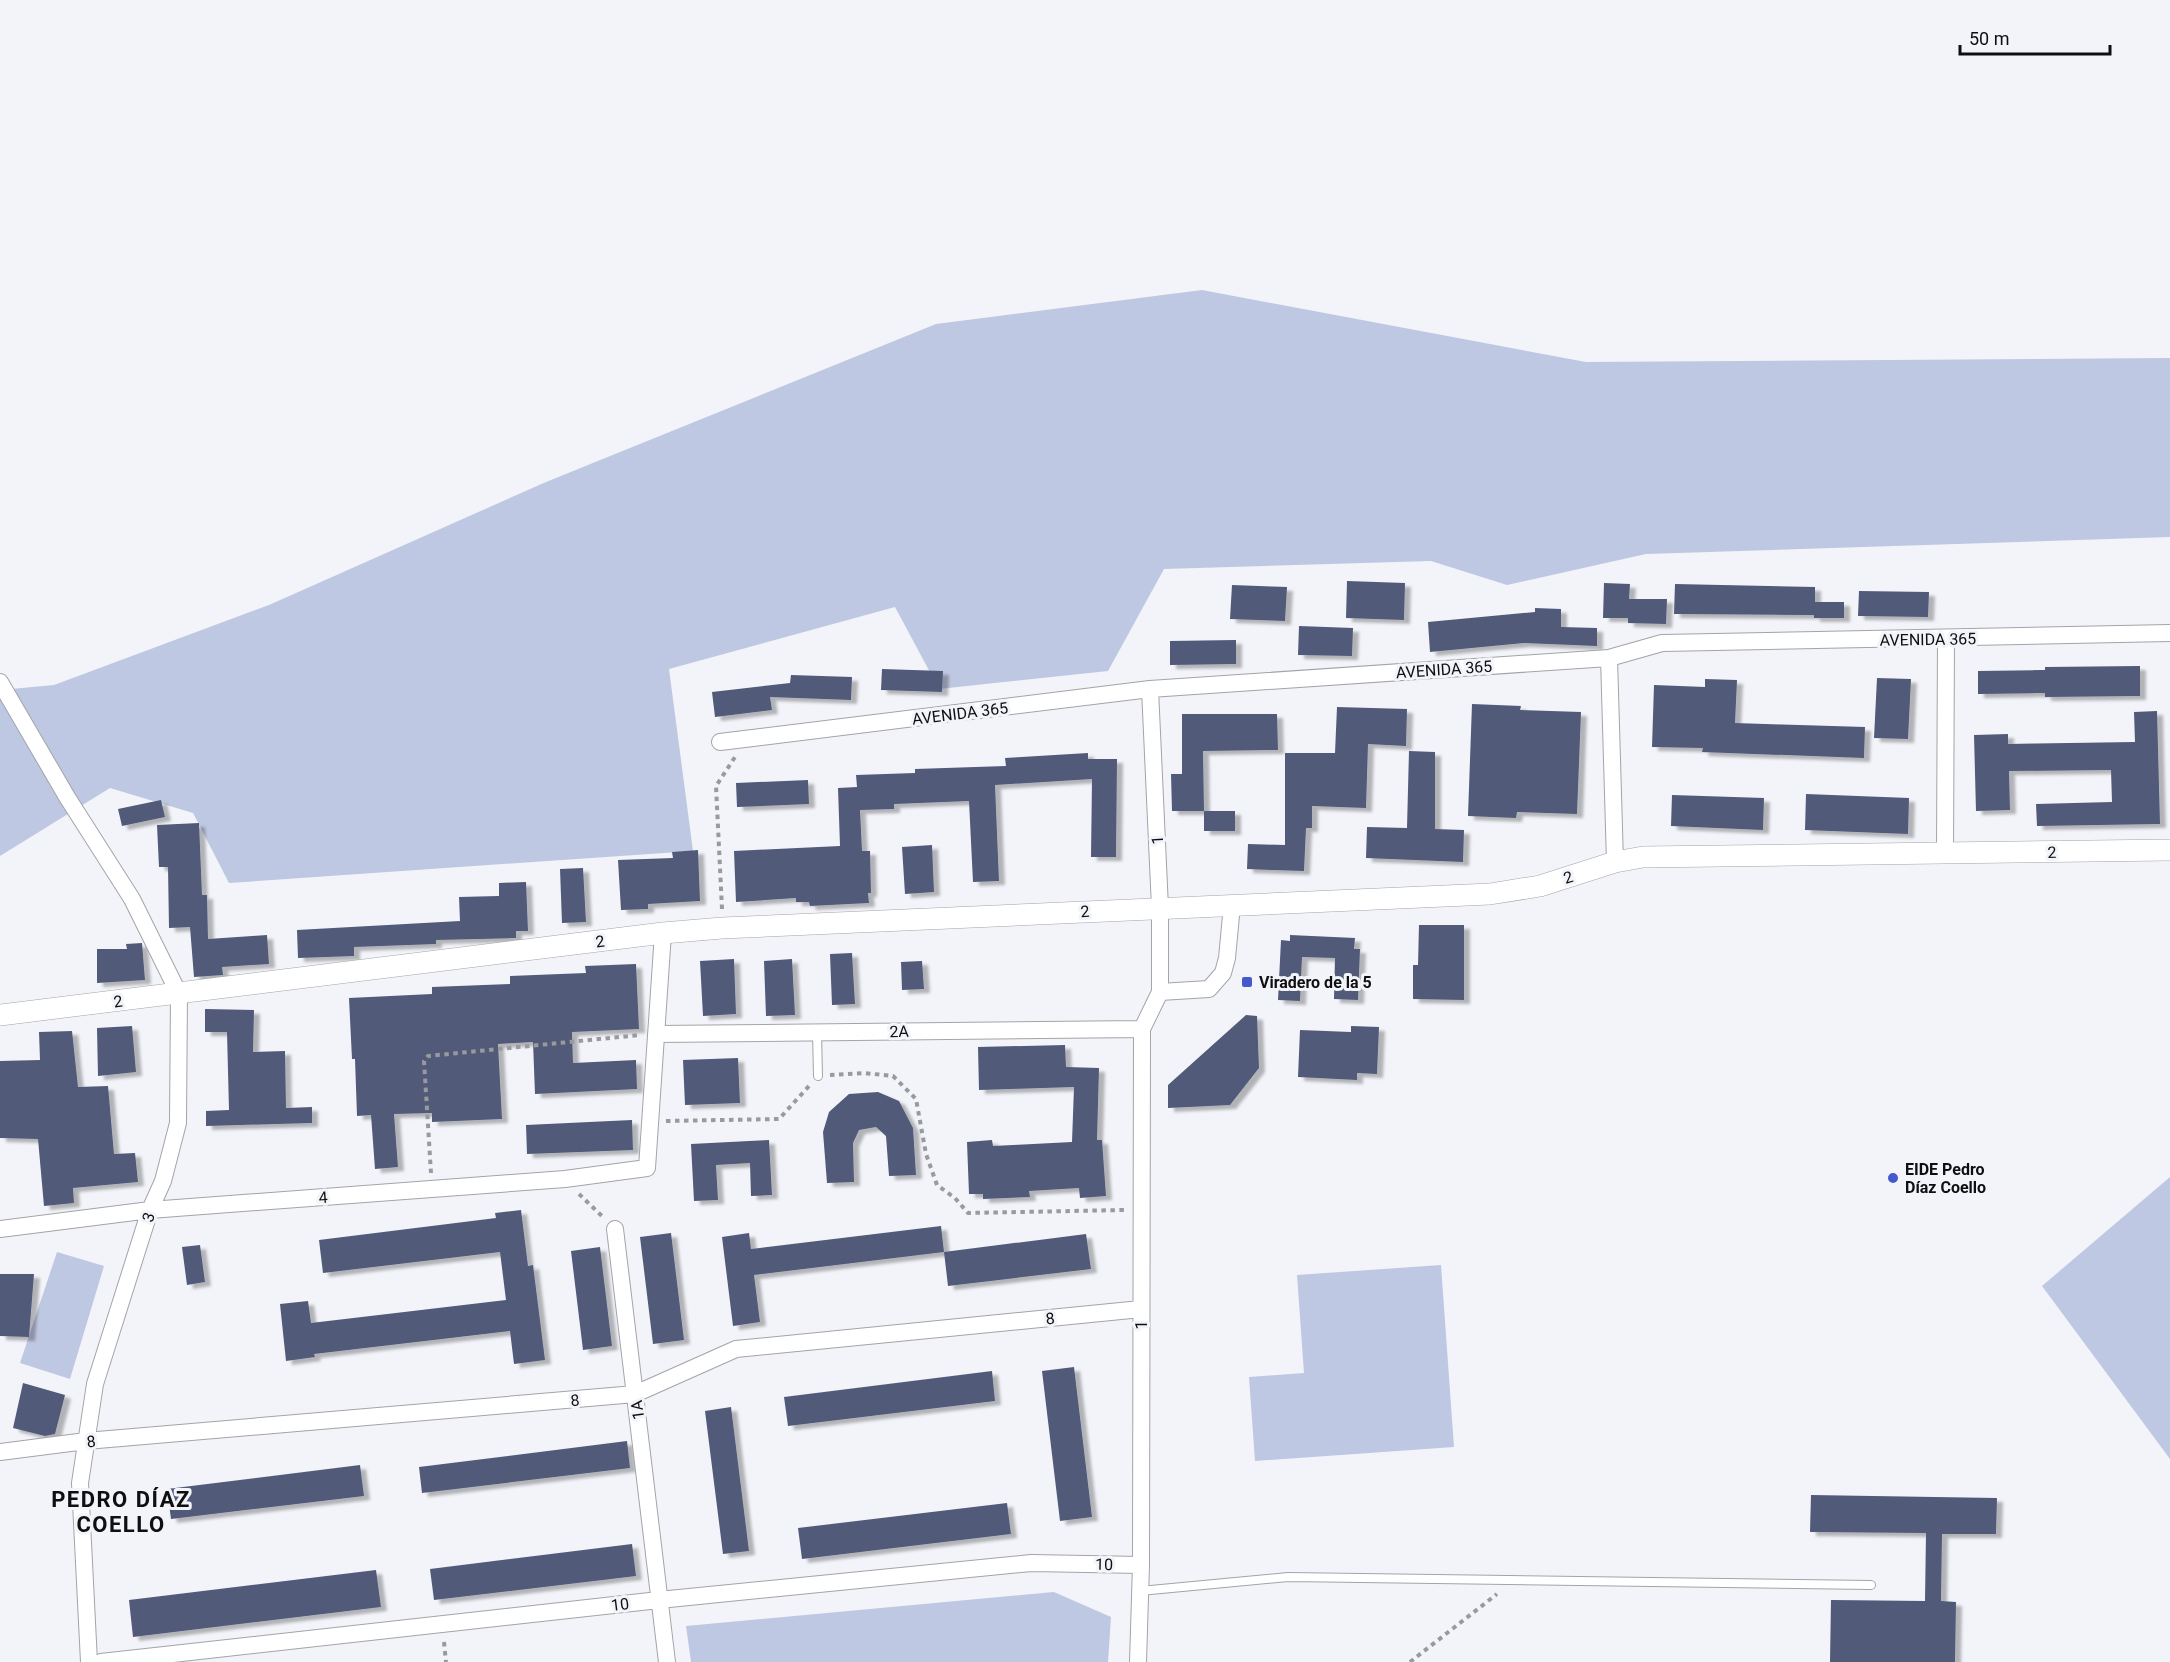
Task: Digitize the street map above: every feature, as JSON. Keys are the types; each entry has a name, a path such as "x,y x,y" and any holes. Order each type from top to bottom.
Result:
{"street":[{"name":"AVENIDA 365","path":"720,742 1150,689 1610,658 1662,643 2170,633"},
{"path":"1945,854 1946,638"},
{"path":"1610,658 1615,862"},
{"name":"3","path":"0,682 67,797 132,899 179,994 178,1123 162,1181 150,1210 95,1384 80,1483 88,1662"},
{"name":"1","path":"1138,1662 1141,1565 1142,1029 1160,992 1160,908 1150,689"},
{"name":"2","path":"0,1015 663,933 722,928 1490,894 1540,886 1615,862 1643,857 2170,850"},
{"path":"1160,992 1209,989 1223,973 1227,958 1232,905"},
{"path":"650,1122 663,933"},
{"name":"2A","path":"656,1034 1142,1029"},
{"name":"4","path":"0,1229 150,1210 565,1179 647,1168 650,1122"},
{"name":"1A","path":"615,1229 667,1662"},
{"name":"8","path":"0,1452 86,1441 635,1394 736,1349 1141,1309"},
{"name":"10","path":"101,1662 659,1600 1031,1563 1141,1565"}],"lane":[{"path":"817,1032 818,1076"},
{"path":"1140,1591 1288,1577 1871,1585"}],"path":[{"path":"722,928 716,786 746,739"},
{"path":"432,1189 424,1061 428,1056 656,1034"},
{"path":"650,1122 779,1119 818,1076 864,1073 893,1076 916,1099 926,1154 937,1185 955,1198 968,1213 1142,1210"},
{"path":"565,1179 615,1229"},
{"path":"1410,1662 1516,1580"}],"shaded area":[{"path":"1202,290 1586,362 2170,358 2170,537 1646,554 1507,585 1431,561 1164,569 1108,671 939,689 895,607 669,669 693,851 229,883 193,813 110,788 0,856 0,690 54,685 269,605 546,482 936,324"},
{"path":"2170,1177 2170,1459 2042,1286"},
{"path":"57,1252 104,1266 70,1379 20,1363"},
{"path":"1441,1265 1454,1447 1255,1461 1249,1377 1304,1373 1297,1275"},
{"path":"1054,1592 1111,1617 1108,1662 691,1662 686,1626"}],"building":[{"path":"1347,581 1405,583 1404,620 1346,618"},
{"path":"1604,583 1630,584 1629,599 1667,599 1666,624 1628,623 1628,618 1603,618"},
{"path":"1675,584 1815,587 1815,602 1844,602 1844,618 1814,618 1814,615 1674,614"},
{"path":"1232,585 1287,587 1285,621 1230,619"},
{"path":"1859,591 1929,592 1928,617 1858,616"},
{"path":"1535,608 1561,609 1561,627 1597,628 1597,646 1524,643 1430,652 1428,622 1535,612"},
{"path":"1299,626 1353,628 1352,656 1298,655"},
{"path":"1236,640 1236,664 1170,665 1170,641"},
{"path":"2140,666 2140,696 2045,697 2045,693 1978,694 1978,671 2045,670 2045,667"},
{"path":"882,669 943,671 942,692 881,690"},
{"path":"791,675 852,677 851,700 770,697 772,710 715,717 712,692 790,683"},
{"path":"1877,678 1911,679 1908,739 1874,738"},
{"path":"1705,679 1737,680 1735,723 1865,727 1864,758 1702,752 1703,748 1652,747 1654,685 1705,687"},
{"path":"1472,704 1521,706 1520,710 1581,712 1577,814 1517,812 1516,818 1468,816"},
{"path":"1337,707 1407,709 1406,746 1368,744 1366,808 1312,806 1312,828 1306,828 1304,871 1247,869 1248,844 1285,845 1285,753 1335,753"},
{"path":"2157,711 2160,824 2037,826 2036,804 2112,802 2111,770 2009,771 2010,810 1976,811 1974,735 2008,734 2008,744 2135,742 2134,712"},
{"path":"1182,714 1277,714 1278,750 1203,751 1204,811 1172,811 1171,774 1182,774"},
{"path":"1409,751 1435,752 1435,829 1464,830 1463,862 1366,858 1367,827 1407,828"},
{"path":"1088,753 1088,759 1117,759 1116,857 1091,857 1092,779 995,785 999,881 973,882 969,801 894,804 894,809 860,810 862,851 870,851 871,893 868,893 869,903 810,906 809,902 796,902 796,898 736,902 734,851 840,846 838,788 857,787 856,775 915,773 915,769 1006,766 1005,758"},
{"path":"808,780 809,804 737,807 736,783"},
{"path":"1806,794 1909,798 1908,834 1805,830"},
{"path":"1672,795 1764,798 1763,830 1671,826"},
{"path":"161,800 165,817 122,826 118,809"},
{"path":"1204,811 1235,811 1235,831 1204,831"},
{"path":"199,823 202,895 207,895 208,939 267,935 269,964 222,967 223,975 194,977 190,927 169,928 168,867 159,867 157,825"},
{"path":"932,845 934,892 905,894 902,847"},
{"path":"698,850 700,901 648,904 648,909 621,910 618,860 673,858 672,852"},
{"path":"583,868 586,922 562,923 560,869"},
{"path":"526,882 528,931 516,931 516,938 436,940 436,944 354,947 354,956 298,958 297,930 460,921 459,897 499,896 499,883"},
{"path":"1419,925 1464,925 1464,1000 1413,999 1413,965 1418,965"},
{"path":"1290,935 1355,938 1354,949 1360,949 1358,1000 1334,999 1335,958 1302,957 1300,1001 1278,1000 1281,940 1290,941"},
{"path":"142,943 145,980 97,983 97,949 127,949 126,944"},
{"path":"852,953 855,1004 832,1005 830,954"},
{"path":"734,959 736,1014 703,1016 700,961"},
{"path":"792,959 795,1015 766,1016 764,961"},
{"path":"922,961 924,989 902,990 901,962"},
{"path":"636,964 639,1029 572,1032 573,1063 636,1060 637,1089 535,1094 533,1042 498,1044 502,1119 432,1122 432,1113 394,1114 398,1167 375,1169 371,1115 357,1116 355,1059 352,1059 349,998 432,994 432,987 510,984 510,976 586,973 585,966"},
{"path":"205,1009 254,1010 253,1052 285,1051 286,1108 312,1107 312,1123 206,1126 206,1111 229,1110 227,1032 205,1032"},
{"path":"1246,1015 1257,1016 1259,1068 1230,1105 1168,1108 1168,1085"},
{"path":"132,1026 136,1072 98,1076 97,1028"},
{"path":"1351,1026 1379,1027 1377,1074 1357,1073 1357,1080 1298,1077 1300,1030 1351,1032"},
{"path":"72,1031 78,1087 108,1086 114,1154 135,1153 138,1182 73,1188 74,1203 44,1206 38,1139 0,1138 0,1061 40,1060 39,1032"},
{"path":"1065,1045 1066,1067 1099,1068 1097,1140 1102,1140 1106,1196 1080,1198 1079,1188 1029,1191 1030,1197 983,1199 983,1194 969,1194 967,1142 992,1140 993,1146 1072,1142 1074,1087 979,1090 978,1047"},
{"path":"738,1058 740,1103 685,1105 683,1060"},
{"path":"878,1092 899,1101 913,1128 916,1175 889,1176 886,1136 876,1127 859,1130 853,1143 854,1182 827,1183 823,1132 829,1112 849,1094"},
{"path":"632,1120 633,1150 527,1154 526,1125"},
{"path":"769,1140 772,1195 751,1196 750,1163 716,1165 718,1200 694,1201 691,1144"},
{"path":"521,1210 528,1266 533,1265 545,1360 514,1364 510,1331 314,1354 315,1357 286,1361 280,1304 308,1301 311,1323 506,1300 500,1252 323,1273 319,1240 496,1218 495,1213"},
{"path":"941,1226 944,1252 754,1275 760,1322 733,1326 722,1237 749,1233 751,1249"},
{"path":"671,1233 684,1340 653,1344 640,1237"},
{"path":"1086,1234 1091,1269 948,1286 944,1252"},
{"path":"200,1245 205,1282 187,1285 182,1247"},
{"path":"600,1247 612,1346 583,1350 571,1251"},
{"path":"0,1274 34,1274 29,1337 0,1336"},
{"path":"1074,1367 1092,1517 1060,1521 1042,1371"},
{"path":"992,1371 995,1401 788,1426 784,1397"},
{"path":"23,1383 65,1395 55,1434 45,1436 13,1428"},
{"path":"731,1407 749,1551 723,1554 705,1411"},
{"path":"627,1441 630,1468 422,1493 419,1467"},
{"path":"360,1465 364,1496 171,1519 167,1489"},
{"path":"1811,1495 1997,1498 1996,1534 1942,1534 1941,1601 1956,1602 1955,1662 1830,1662 1831,1600 1925,1601 1926,1533 1810,1532"},
{"path":"1007,1503 1011,1534 802,1559 798,1528"},
{"path":"632,1544 636,1576 434,1600 430,1569"},
{"path":"376,1570 381,1607 133,1637 129,1600"}],"place":[{"name":"Viradero de la 5","path":"1247,982"},
{"name":"EIDE Pedro Díaz Coello","path":"1893,1178"}],"district":[{"name":"PEDRO DÍAZ COELLO","path":"121,1512"}]}
